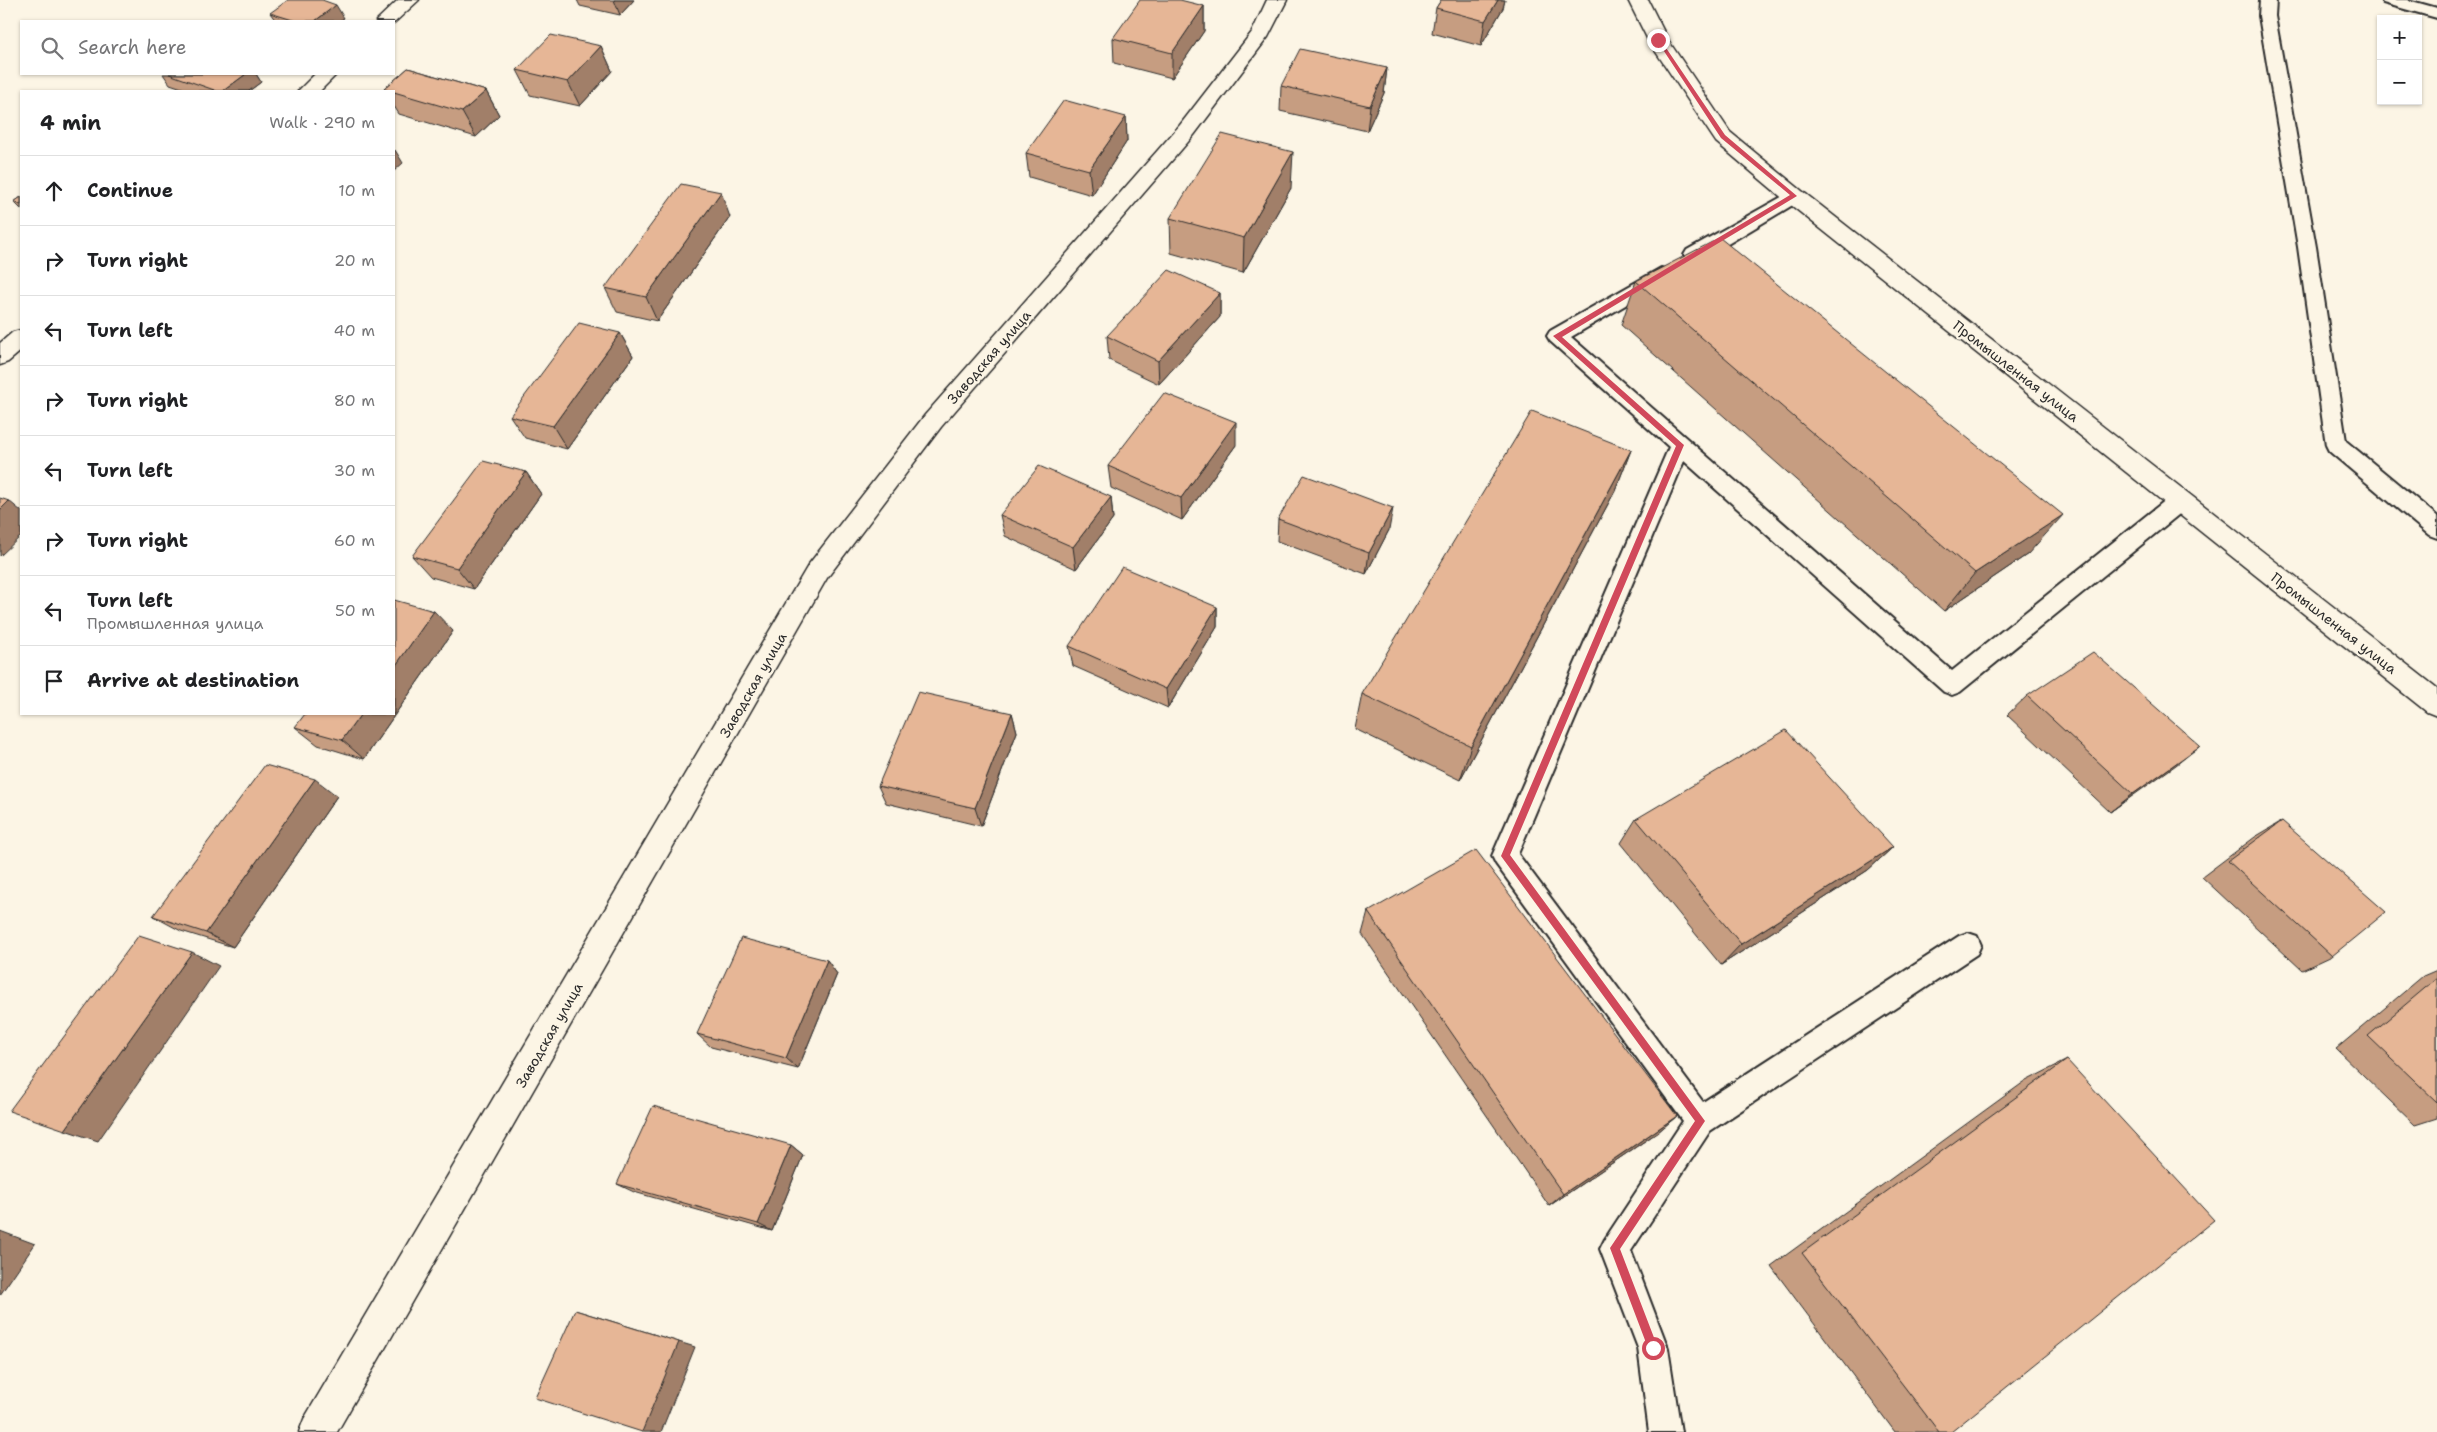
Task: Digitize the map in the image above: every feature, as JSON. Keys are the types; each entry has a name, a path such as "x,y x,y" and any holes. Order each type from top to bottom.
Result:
{"street":[{"path":"386,20 409,0"},
{"name":"Заводская улица","path":"317,1432 818,571 939,414 1187,130 1261,33 1277,0"},
{"name":"Промышленная улица","path":"1638,0 1658,40 1723,136 1794,196 2437,704"},
{"path":"309,90 326,75"},
{"path":"0,356 20,339"}],"lane":[{"path":"2268,0 2267,16 2307,247 2336,445 2437,529"},
{"path":"2389,0 2437,13"},
{"path":"1794,196 1557,336 1952,685 2180,501"},
{"path":"1680,445 1505,856 1700,1121"},
{"path":"1665,1432 1653,1348 1614,1248 1700,1121 1968,945"}],"building":[{"path":"288,0 322,0 336,5 316,20 293,20 270,13"},
{"path":"1140,0 1180,0 1204,6 1172,53 1113,38"},
{"path":"1441,0 1498,0 1485,21 1436,8"},
{"path":"551,35 601,46 568,82 517,70"},
{"path":"1300,49 1387,68 1370,106 1281,86"},
{"path":"408,68 486,91 462,112 395,92 395,90 384,89"},
{"path":"172,75 245,75 224,90 214,90"},
{"path":"1064,100 1126,117 1089,170 1026,153"},
{"path":"1222,134 1293,152 1244,238 1170,218"},
{"path":"681,184 721,192 646,297 605,288"},
{"path":"20,198 20,205 14,202"},
{"path":"1720,238 2063,515 1975,573 1636,281"},
{"path":"1169,270 1220,293 1158,361 1107,336"},
{"path":"579,323 620,333 553,426 510,416"},
{"path":"1164,393 1236,422 1181,498 1108,466"},
{"path":"1532,411 1631,450 1471,746 1362,694"},
{"path":"483,461 526,472 457,568 412,556"},
{"path":"1039,466 1111,497 1073,547 1000,515"},
{"path":"1304,475 1393,508 1369,553 1278,519"},
{"path":"0,498 9,501 0,510"},
{"path":"1122,567 1217,607 1166,689 1069,646"},
{"path":"395,600 434,611 395,667"},
{"path":"2093,652 2200,746 2133,794 2027,696"},
{"path":"918,692 1012,713 975,808 878,786"},
{"path":"304,715 360,715 342,740 295,727"},
{"path":"1786,730 1893,847 1741,944 1636,819"},
{"path":"265,765 315,779 206,933 153,916"},
{"path":"2282,821 2386,912 2332,956 2228,861"},
{"path":"1476,850 1677,1116 1563,1194 1368,912"},
{"path":"139,935 192,952 65,1130 9,1111"},
{"path":"741,938 827,960 786,1058 697,1034"},
{"path":"2437,978 2437,1102 2368,1036"},
{"path":"2067,1060 2214,1220 1951,1432 1939,1432 1802,1253"},
{"path":"653,1106 791,1145 758,1224 617,1184"},
{"path":"575,1310 679,1342 642,1432 535,1398"}],"route":[{"path":"1653,1348 1614,1248 1700,1121 1505,856 1680,445 1557,336 1794,196 1723,136 1658,40"}]}
